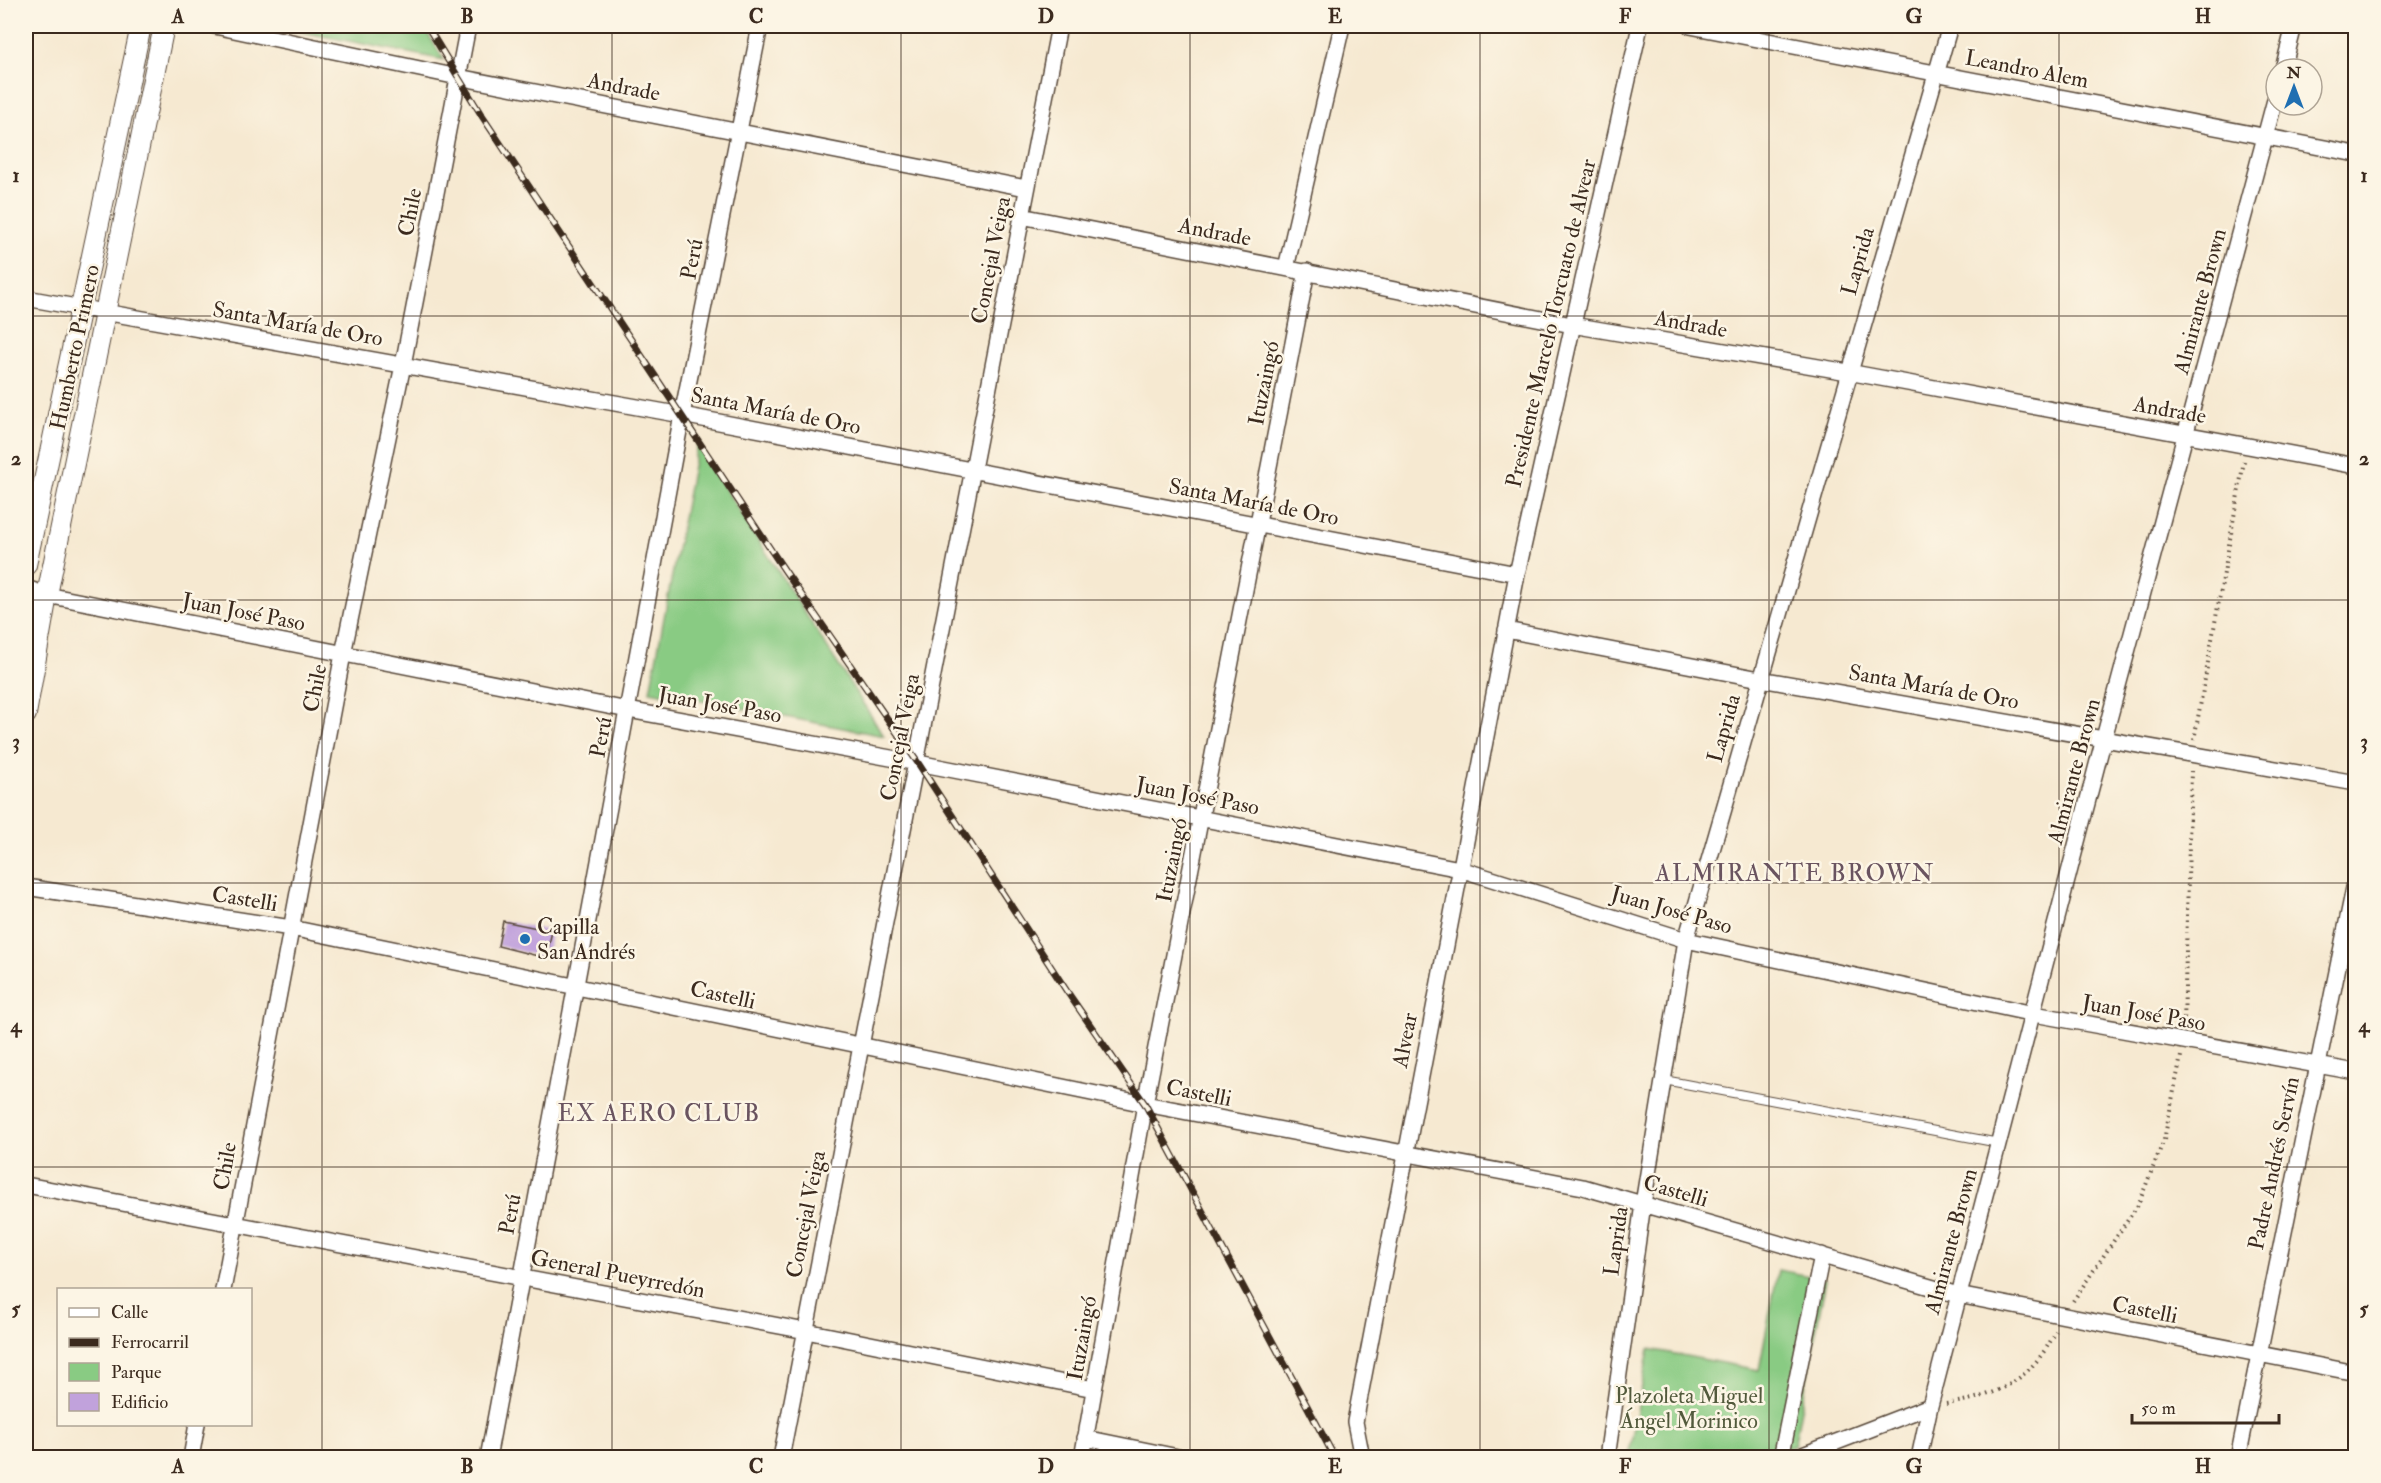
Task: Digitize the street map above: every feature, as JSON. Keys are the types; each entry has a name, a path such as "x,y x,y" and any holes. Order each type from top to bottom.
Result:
{"street":[{"name":"Humberto Primero","path":"26,565 141,26"},
{"name":"Humberto Primero","path":"26,714 47,595 164,26"},
{"name":"Andrade","path":"215,26 458,78 1026,188"},
{"name":"Chile","path":"223,1288 343,654 403,365 468,26"},
{"name":"Perú","path":"488,1458 519,1278 576,987 682,415 760,26"},
{"name":"Concejal Veiga","path":"782,1458 860,1045 918,763 1026,188 1059,26"},
{"path":"1286,268 1342,26"},
{"name":"Presidente Marcelo Torcuato de Alvear","path":"1506,630 1640,26"},
{"name":"Leandro Alem","path":"1690,26 2355,154"},
{"name":"Laprida","path":"1607,1458 1643,1204 1686,940 1848,372 1950,26"},
{"path":"2286,57 2294,26"},
{"name":"Almirante Brown","path":"1919,1458 1958,1295 2270,117"},
{"name":"Andrade","path":"1021,216 1572,325 1848,372 2355,466"},
{"name":"Ituzaingó","path":"1082,1458 1145,1104 1203,818 1307,271"},
{"name":"Santa María de Oro","path":"26,298 682,415 1517,574"},
{"name":"Juan José Paso","path":"26,588 47,595 628,710 918,763 1460,869 1686,940 2034,1014 2355,1072"},
{"name":"Santa María de Oro","path":"1506,630 1760,679 2355,783"},
{"name":"Alvear","path":"1362,1458 1355,1422 1506,630"},
{"name":"Padre Andrés Servín","path":"2238,1458 2257,1354 2355,878"},
{"name":"Castelli","path":"26,887 291,928 1145,1104 1583,1187 1958,1295 2355,1373"},
{"name":"General Pueyrredón","path":"26,1185 806,1331 1094,1389"},
{"path":"1781,1458 1822,1255"},
{"path":"1795,1458 1930,1406"},
{"path":"191,1458 197,1426"},
{"path":"1085,1438 1183,1458"}],"lane":[{"path":"1664,1080 1999,1143"}],"path":[{"path":"1930,1406 1970,1400 2018,1381 2045,1353 2064,1316 2138,1205 2164,1140 2184,1042"}],"green space":[{"path":"272,26 423,26 444,60"},
{"path":"697,445 884,736 650,691"},
{"name":"Plazoleta Miguel Ángel Morinico","path":"1778,1270 1826,1279 1794,1446 1759,1457 1628,1458 1649,1349 1759,1370"}],"building":[{"name":"Capilla San Andrés","path":"503,921 552,931 546,958 498,946"}],"railway":[{"path":"427,26 482,116 785,571 918,763 1068,993 1145,1104 1335,1458"}],"place":[{"name":"Capilla San Andrés","path":"525,939"}],"district":[{"name":"ALMIRANTE BROWN","path":"1795,873"},
{"name":"EX AERO CLUB","path":"659,1113"}]}
